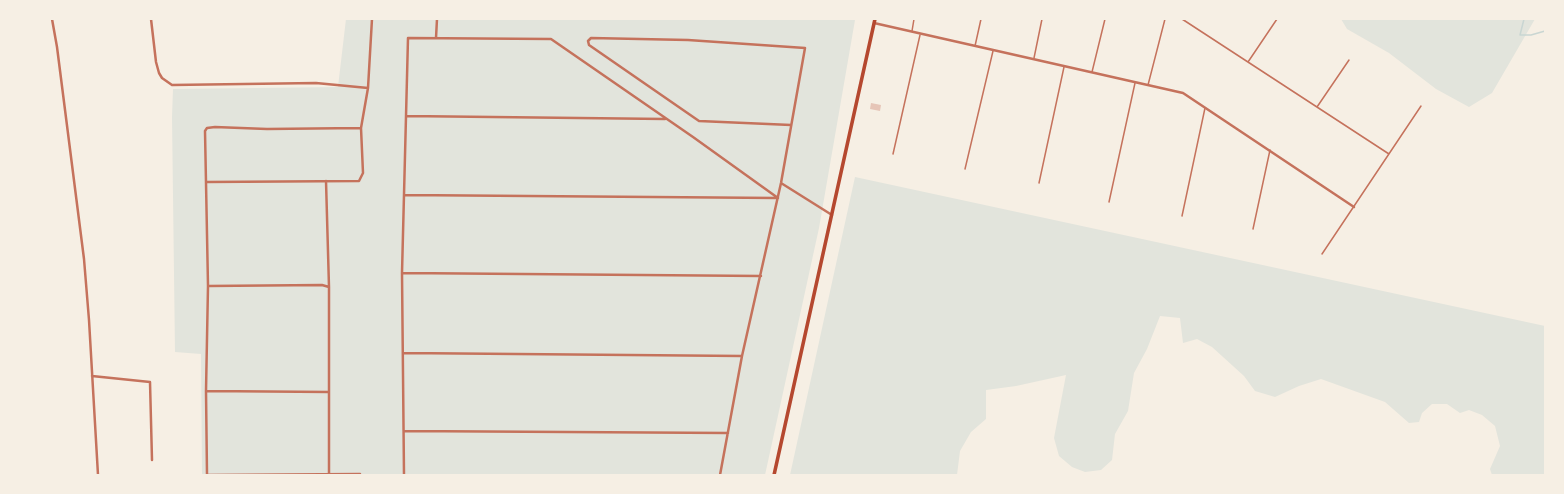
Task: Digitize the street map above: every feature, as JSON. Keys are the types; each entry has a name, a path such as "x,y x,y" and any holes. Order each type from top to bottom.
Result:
{"main road":[{"path":"774,475 874,21"}],"street":[{"path":"52,19 84,259 98,475"},
{"path":"151,19 156,62 159,73 162,78 172,85 316,83 368,88"},
{"path":"206,182 359,181 362,177 361,128 368,88 372,19"},
{"path":"436,38 437,19"},
{"path":"874,21 911,33 1183,94 1270,150 1354,207"},
{"path":"404,475 402,273 408,38 551,39 778,198"},
{"path":"720,475 742,356 781,183 805,48 688,40 591,38 588,41 589,45 700,121 791,125"},
{"path":"406,116 666,119"},
{"path":"360,474 207,475 206,391 208,286 205,131 207,128 215,127 267,129 361,128"},
{"path":"326,181 329,287 329,474"},
{"path":"781,183 832,215"},
{"path":"404,195 778,198"},
{"path":"402,273 761,276"},
{"path":"208,286 322,285 329,287"},
{"path":"403,353 742,356"},
{"path":"92,376 150,382 152,460"},
{"path":"206,391 329,392"},
{"path":"404,431 728,433"}],"lane":[{"path":"911,33 914,19"},
{"path":"974,47 981,19"},
{"path":"1033,60 1042,19"},
{"path":"1092,73 1105,19"},
{"path":"1148,86 1165,19"},
{"path":"1182,19 1389,154"},
{"path":"1248,62 1277,19"},
{"path":"893,154 920,35"},
{"path":"965,169 993,51"},
{"path":"1317,107 1349,60"},
{"path":"1039,183 1064,67"},
{"path":"1108,202 1135,83"},
{"path":"1322,254 1421,106"},
{"path":"1182,216 1205,108"},
{"path":"1253,229 1270,150"}],"shaded area":[{"path":"346,19 855,20 819,228 765,475 202,475 201,354 175,352 172,117 173,89 338,87"},
{"path":"1341,19 1535,19 1492,93 1469,107 1436,89 1389,53 1347,29"},
{"path":"855,177 1545,326 1545,475 1492,475 1490,469 1500,446 1495,426 1482,415 1469,410 1460,413 1447,404 1432,404 1422,413 1419,422 1409,423 1385,402 1321,379 1299,386 1275,397 1255,391 1244,376 1212,347 1197,339 1183,343 1180,318 1160,316 1147,349 1134,373 1128,411 1115,434 1112,460 1101,470 1085,472 1072,467 1059,456 1054,438 1066,375 1016,386 986,390 986,419 971,432 960,451 957,475 790,475"}],"building":[{"path":"871,103 881,105 880,111 870,109"}],"waterway":[{"path":"1524,19 1520,35 1531,35 1545,31"}]}
